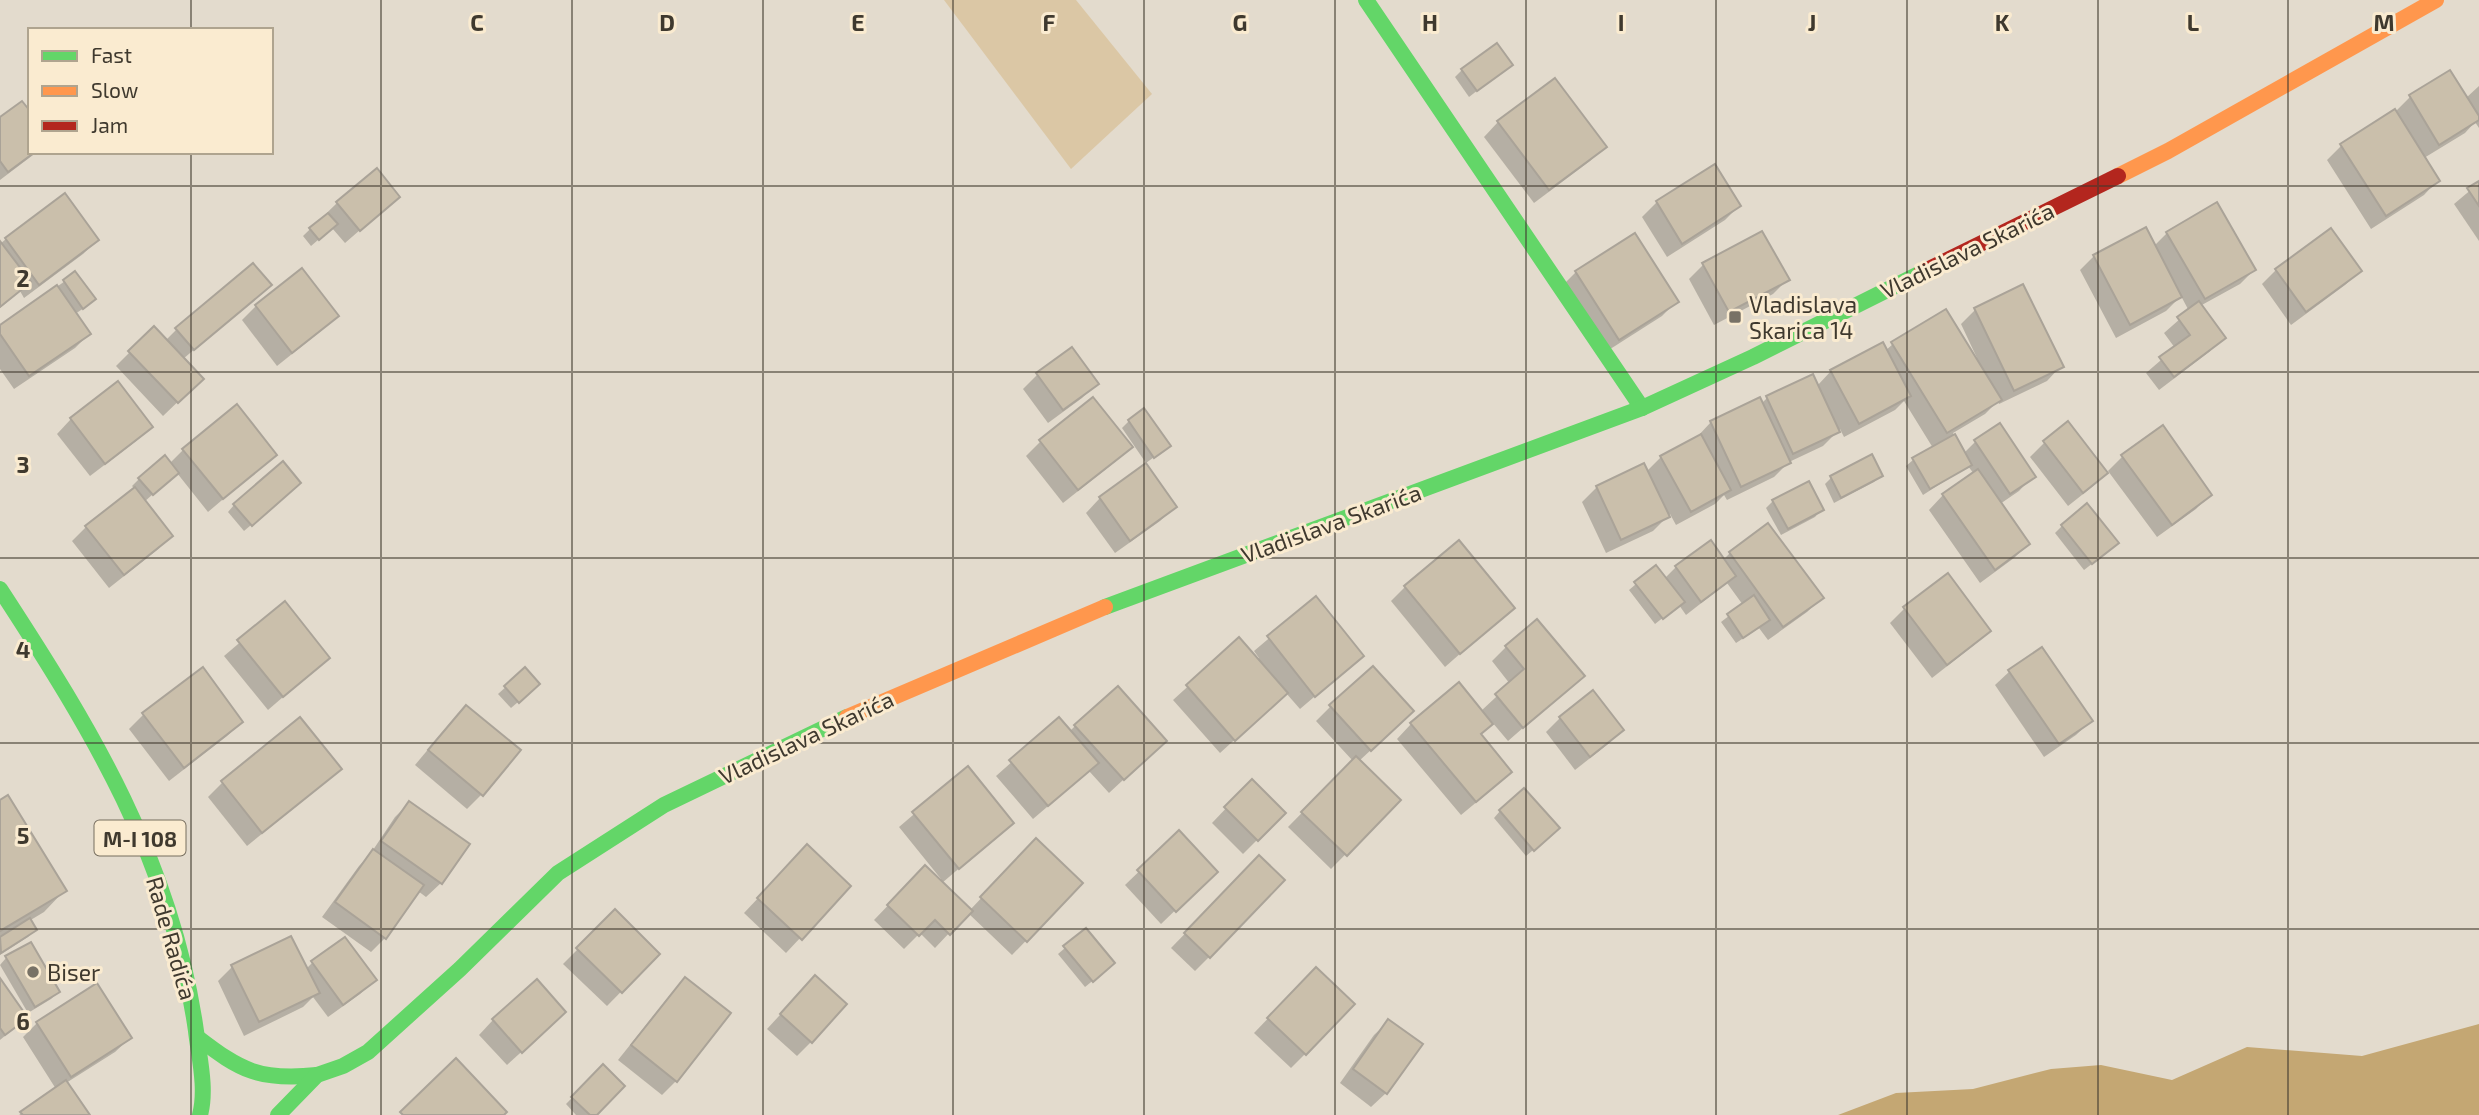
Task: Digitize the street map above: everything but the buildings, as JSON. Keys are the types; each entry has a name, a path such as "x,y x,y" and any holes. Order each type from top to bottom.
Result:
{"street":[{"path":"1366,0 1642,408"},
{"name":"Vladislava Skarića","path":"278,1115 317,1075 343,1066 369,1052 460,969 558,873 664,804 861,710 1072,619 1642,408 1754,356 2168,151 2435,0"},
{"name":"Rade Radića","path":"0,589 105,758 160,889 186,980 197,1037 203,1104 200,1115"},
{"path":"197,1037 233,1064 264,1077 287,1079 317,1075"}],"shaded area":[{"path":"944,0 1076,0 1152,94 1071,169"},
{"path":"2479,1024 2479,1115 1838,1115 1896,1093 1973,1089 2051,1069 2101,1065 2172,1080 2247,1047 2362,1056"}],"traffic: fast":[{"path":"1366,0 1642,408"},
{"path":"1105,607 1642,408 1753,357 1921,273"},
{"path":"0,589 96,746 124,799 148,854 168,910 184,969 202,1073 200,1115"},
{"path":"278,1115 317,1075 343,1066 368,1052 460,969 558,873 664,805 847,717"},
{"path":"197,1037 226,1058 252,1071 280,1076 317,1075"}],"traffic: slow":[{"path":"2118,176 2168,151 2436,0"},
{"path":"847,717 1105,607"}],"traffic: jam":[{"path":"1921,273 2118,176"}],"place":[{"name":"Vladislava Skarica 14","path":"1735,317"},
{"name":"Biser","path":"33,972"}]}
